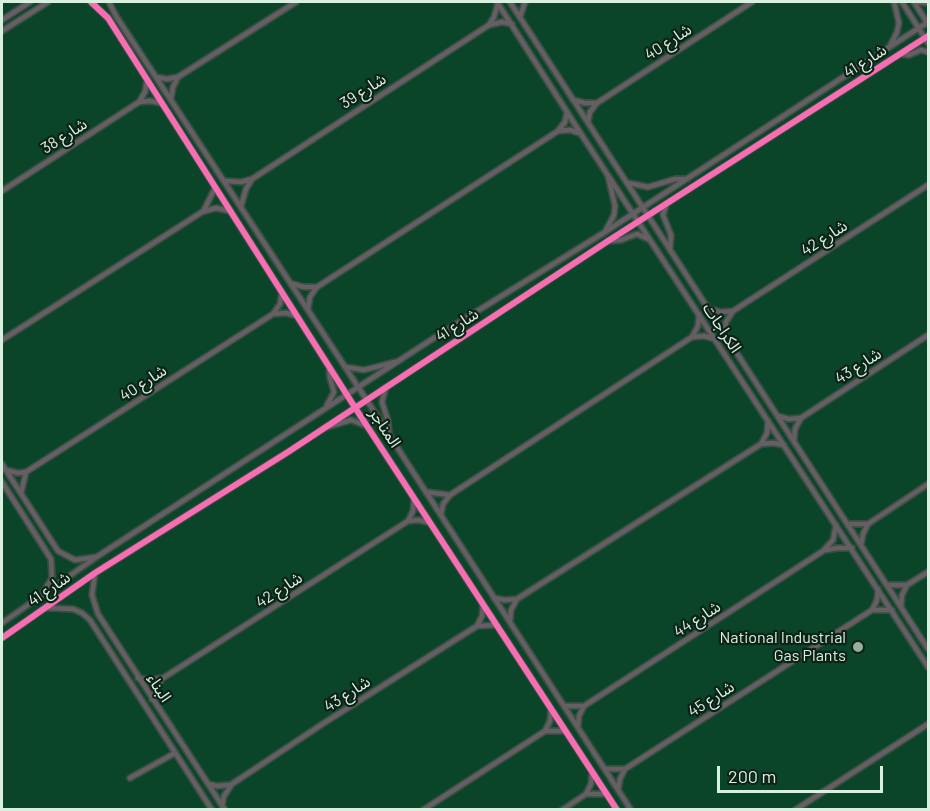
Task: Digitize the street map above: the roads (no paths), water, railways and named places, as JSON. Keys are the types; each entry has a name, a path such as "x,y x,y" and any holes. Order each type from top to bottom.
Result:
{"street":[{"path":"2,20 30,2"},
{"path":"2,31 48,2"},
{"name":"المناجر","path":"91,2 108,18 354,406 617,810"},
{"name":"المناجر","path":"109,2 631,810"},
{"path":"156,77 167,79 178,77 296,2"},
{"path":"489,25 498,2"},
{"name":"الكراجات","path":"498,2 581,134 928,667"},
{"name":"الكراجات","path":"510,2 928,649"},
{"path":"520,17 525,2"},
{"name":"شارع 40","path":"597,102 752,2"},
{"path":"888,48 899,23 894,2"},
{"path":"902,2 928,39"},
{"path":"916,2 928,3"},
{"path":"916,2 928,23"},
{"path":"489,25 502,22 512,24"},
{"name":"شارع 41","path":"2,623 98,556 347,394 605,232 928,23"},
{"name":"شارع 39","path":"224,181 236,182 252,179 489,25"},
{"name":"شارع 41","path":"2,638 95,573 324,427 648,215 900,54 928,39"},
{"path":"900,54 906,56 921,50 928,52"},
{"path":"171,99 172,87 178,77"},
{"path":"139,102 145,92 147,80"},
{"path":"573,100 585,103 597,102"},
{"path":"139,102 161,103"},
{"name":"شارع 38","path":"2,191 139,102"},
{"path":"588,123 590,112 597,102"},
{"path":"308,309 310,297 317,287 558,131 565,122 567,111"},
{"path":"558,131 570,130 581,134"},
{"path":"605,232 614,215 615,206 608,173"},
{"path":"241,206 252,179"},
{"path":"627,182 648,187 675,179 687,179"},
{"name":"شارع 42","path":"733,311 928,185"},
{"path":"202,212 215,188"},
{"path":"666,204 663,215 671,235 670,248"},
{"path":"2,340 202,212 216,208 230,211"},
{"path":"608,241 621,240 637,234 651,240"},
{"path":"291,283 304,287 317,287"},
{"path":"273,314 280,304 282,291"},
{"path":"709,309 721,312 733,311"},
{"path":"725,334 726,322 733,311"},
{"path":"273,314 286,313 298,317"},
{"name":"شارع 40","path":"26,472 273,314"},
{"path":"441,515 443,504 450,495 692,337 698,327 699,314"},
{"name":"شارع 43","path":"801,418 928,335"},
{"path":"692,337 704,336 715,339"},
{"path":"345,367 364,370 398,362"},
{"path":"324,410 334,392 329,366"},
{"name":"المناجر","path":"388,385 382,402 388,421 389,434"},
{"path":"778,416 789,419 801,418"},
{"path":"794,441 795,429 801,418"},
{"path":"324,427 351,420 368,426"},
{"path":"761,444 767,433 768,420"},
{"path":"494,598 517,599 761,444 784,445"},
{"path":"2,464 55,548 62,554 79,560 98,556"},
{"path":"5,470 14,473 26,472 21,495"},
{"path":"2,482 51,559 52,578 40,596"},
{"path":"861,545 868,524 928,484"},
{"path":"426,492 450,495"},
{"path":"408,521 413,511 414,498"},
{"path":"408,521 419,520 430,523"},
{"name":"شارع 42","path":"152,699 163,678 408,521"},
{"path":"848,524 868,524"},
{"path":"823,551 833,540 836,525"},
{"name":"شارع 44","path":"584,706 823,551 852,548"},
{"path":"901,606 902,595 907,585 928,572"},
{"name":"البناء","path":"95,573 92,595 96,610 224,808"},
{"path":"887,585 907,585"},
{"path":"878,589 877,600 872,610 892,610"},
{"path":"510,623 517,599"},
{"path":"483,604 482,616 477,626 497,626"},
{"name":"البناء","path":"45,609 68,608 86,616 212,810"},
{"name":"شارع 45","path":"625,769 872,610"},
{"name":"شارع 43","path":"232,784 477,626"},
{"path":"138,678 148,680 163,678"},
{"path":"564,706 584,706 579,716 578,728"},
{"path":"423,810 545,731 550,721 551,710"},
{"path":"795,810 928,724"},
{"path":"545,731 565,731"},
{"path":"130,778 175,753"},
{"path":"604,769 625,769 618,790"},
{"path":"562,810 586,794 591,784 592,773"},
{"path":"208,784 217,786 232,784"},
{"path":"224,808 224,796 232,784"},
{"path":"586,794 606,794"}],"place":[{"name":"National Industrial Gas Plants","path":"858,647"}]}
